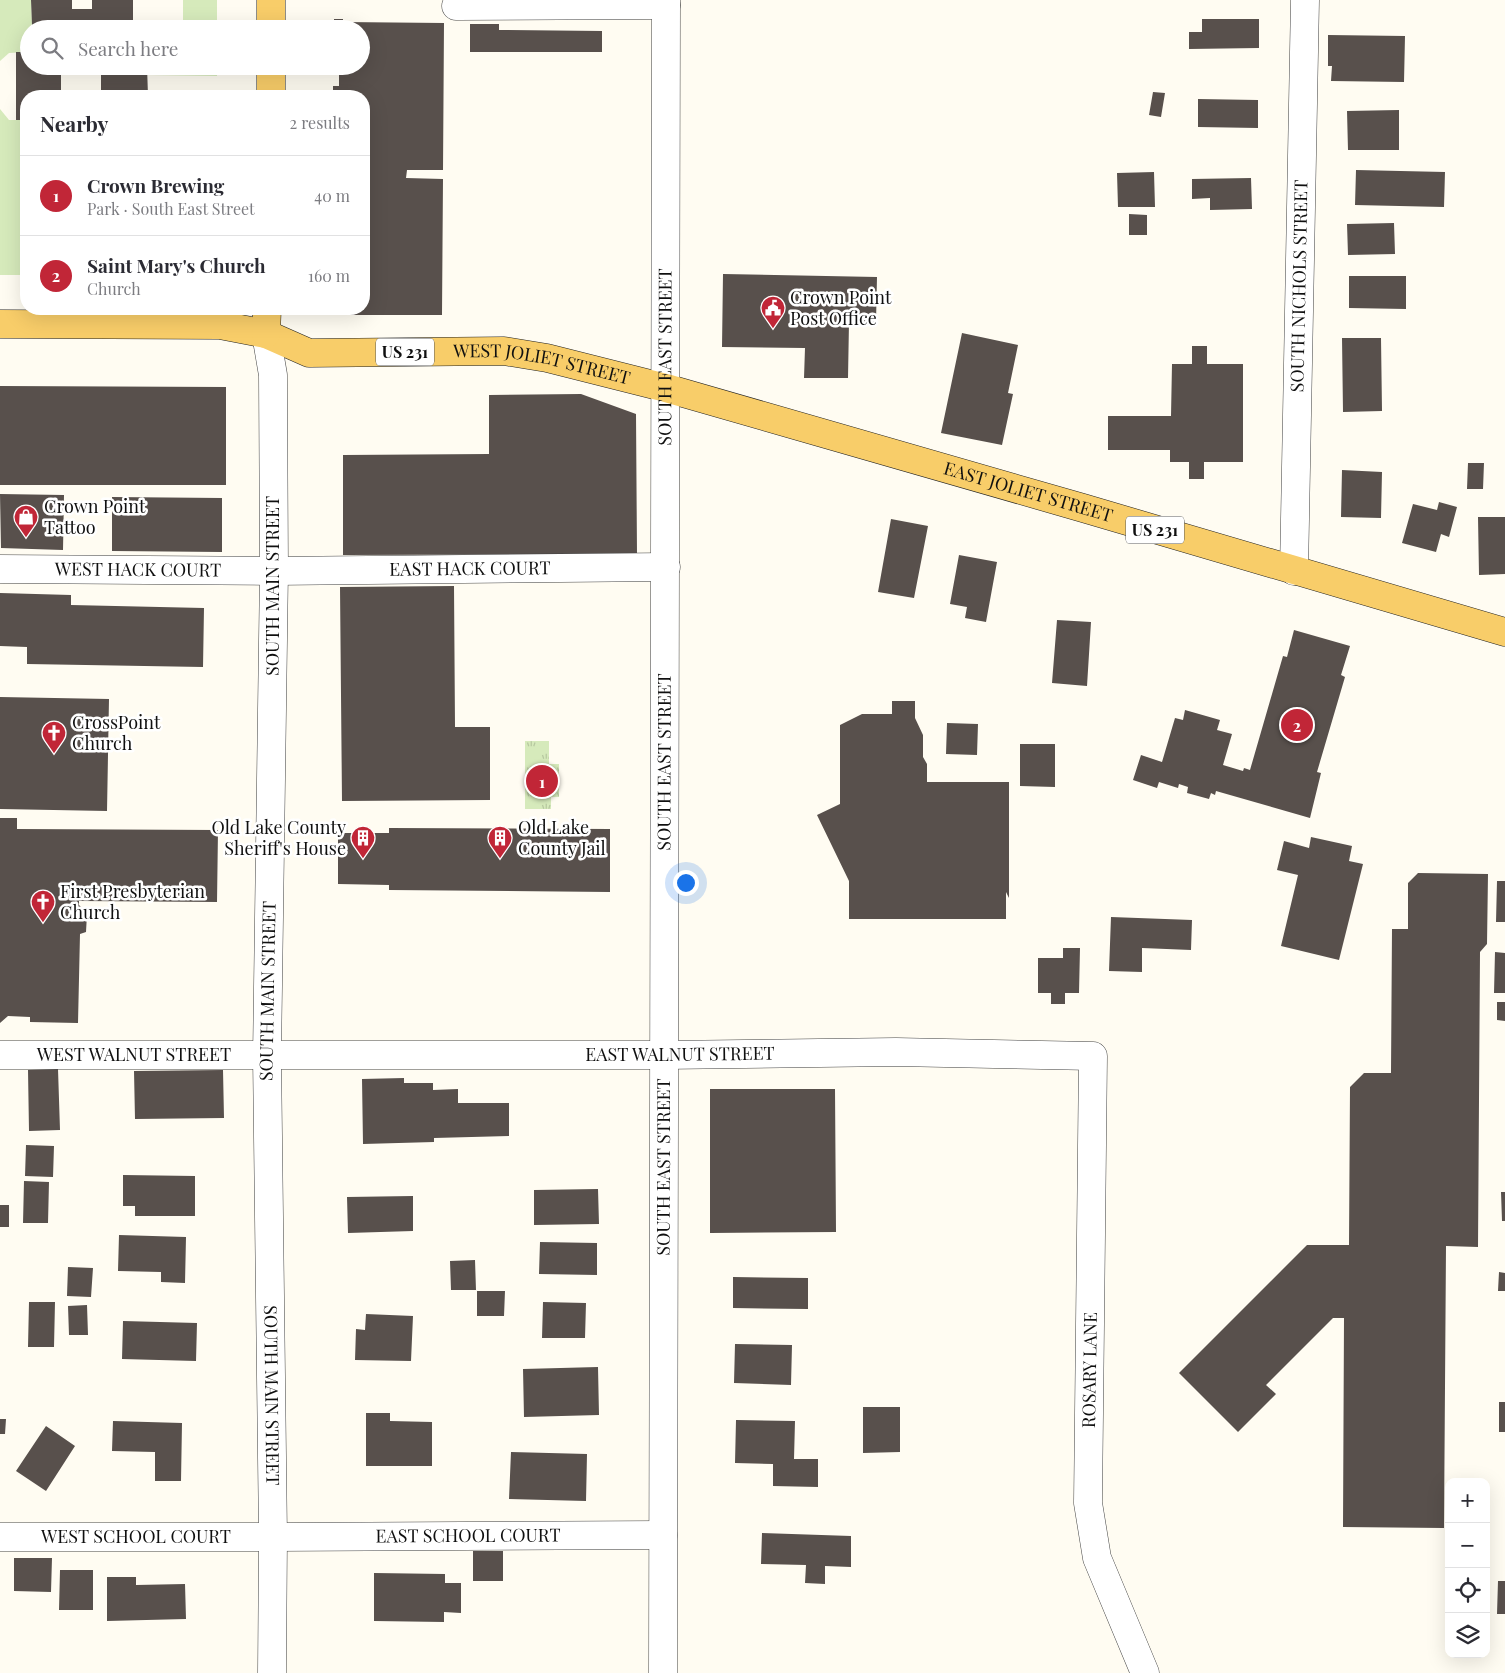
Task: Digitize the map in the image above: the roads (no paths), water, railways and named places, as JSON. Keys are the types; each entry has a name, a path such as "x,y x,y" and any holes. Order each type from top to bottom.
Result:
{"main road":[{"path":"271,0 271,20"},
{"path":"270,90 271,75"},
{"name":"WEST JOLIET STREET","path":"0,324 220,325 266,321 309,353 504,351 547,358 666,388"},
{"name":"EAST JOLIET STREET","path":"666,388 1505,632"}],"street":[{"name":"SOUTH NICHOLS STREET","path":"1294,571 1301,290 1305,0"},
{"path":"456,6 666,3"},
{"name":"SOUTH EAST STREET","path":"663,1673 666,3"},
{"name":"SOUTH MAIN STREET","path":"266,321 273,374 274,572 267,1056 273,1537 272,1673"},
{"name":"EAST HACK COURT","path":"274,572 666,567"},
{"name":"WEST HACK COURT","path":"0,569 274,572"},
{"name":"EAST WALNUT STREET","path":"267,1056 664,1055 896,1052 1093,1056"},
{"name":"WEST WALNUT STREET","path":"0,1054 267,1056"},
{"name":"ROSARY LANE","path":"1093,1056 1088,1503 1097,1558 1145,1673"},
{"name":"EAST SCHOOL COURT","path":"273,1537 663,1535"},
{"name":"WEST SCHOOL COURT","path":"0,1537 273,1537"}],"place":[{"name":"Crown Point Post Office","path":"773,329"},
{"name":"Crown Point Tattoo","path":"26,538"},
{"name":"Saint Mary's Church","path":"1297,725"},
{"name":"CrossPoint Church","path":"54,754"},
{"name":"Crown Brewing","path":"542,781"},
{"name":"Old Lake County Sheriff's House","path":"363,859"},
{"name":"Old Lake County Jail","path":"500,859"},
{"name":"First Presbyterian Church","path":"43,923"}]}
